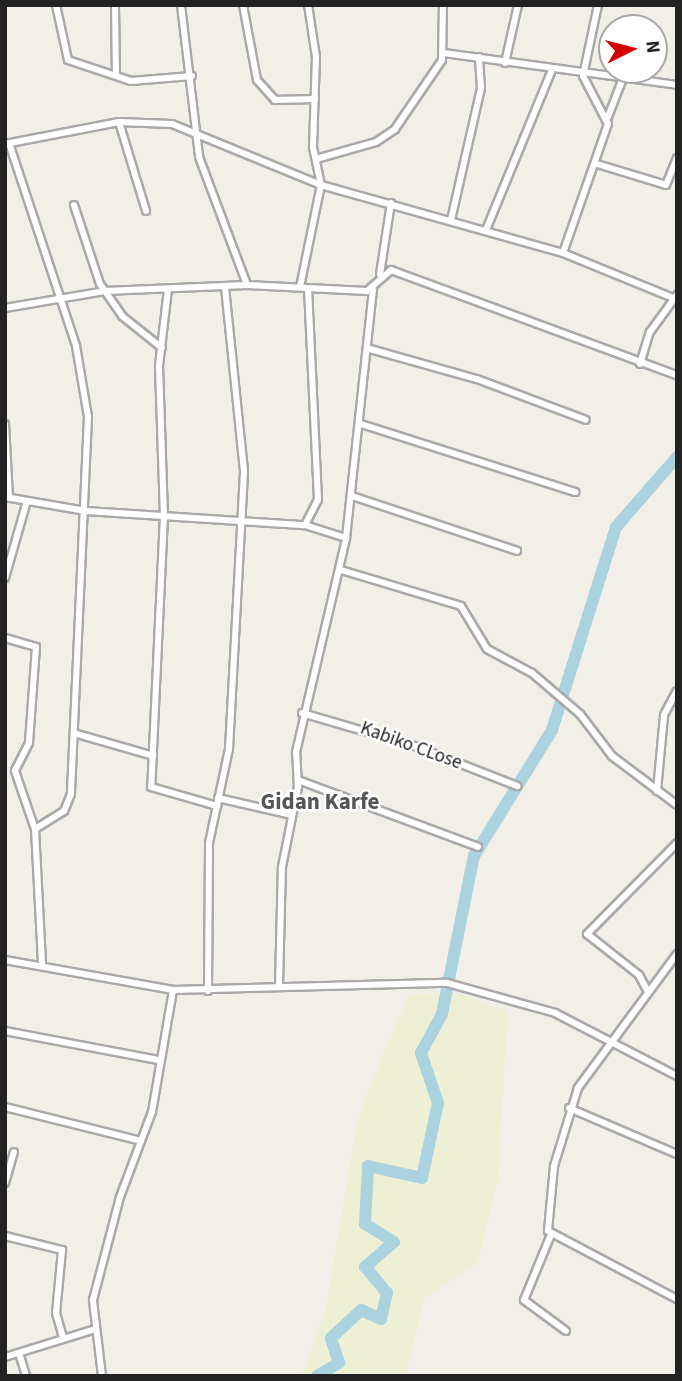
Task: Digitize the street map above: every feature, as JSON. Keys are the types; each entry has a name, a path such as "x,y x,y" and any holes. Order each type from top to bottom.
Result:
{"street":[{"path":"56,5 62,57 131,81 192,76"},
{"path":"115,5 116,74"},
{"path":"181,5 192,76 197,134 213,200 247,285"},
{"path":"243,5 257,80 275,100 315,99"},
{"path":"300,288 321,185 316,159 315,99 308,5"},
{"path":"316,159 376,142 396,129 444,53 443,5"},
{"path":"505,63 518,5"},
{"path":"598,5 583,76 590,99 607,117"},
{"path":"444,53 598,78"},
{"path":"451,219 481,88 479,57"},
{"path":"486,230 551,72"},
{"path":"563,253 597,164 607,117 621,84"},
{"path":"35,829 69,804 77,734 86,511 84,380 7,144 119,122 149,119 197,134 321,185 451,219 563,253 675,297 650,332 640,364"},
{"path":"119,122 146,211"},
{"path":"597,164 666,184 677,159"},
{"path":"279,986 282,867 298,780 302,713 341,570 370,349 373,289 380,275 391,203"},
{"path":"74,205 105,291 122,316 162,348"},
{"path":"380,275 391,270 432,282 640,364 677,375"},
{"path":"5,308 57,294 105,291 247,285 373,289"},
{"path":"208,991 207,884 217,802 229,749 244,471 225,286"},
{"path":"305,525 318,500 308,288"},
{"path":"168,289 162,348 164,516 153,756 154,792 292,815"},
{"path":"370,349 477,379 586,420"},
{"path":"5,424 7,497 86,511 305,525 346,538"},
{"path":"360,425 575,492"},
{"path":"352,496 517,551"},
{"path":"5,578 27,501"},
{"path":"341,570 461,606 487,649 532,673 580,714 610,755 677,805"},
{"path":"5,638 36,648 29,743 15,771 35,829 42,963"},
{"path":"657,791 658,748 668,726 664,715 677,691"},
{"name":"Kabiko CLose","path":"302,713 415,746 517,786"},
{"path":"77,734 153,756"},
{"path":"298,780 478,847"},
{"path":"566,1331 524,1300 550,1237 554,1166 569,1108 649,987 587,934 677,843"},
{"path":"636,1006 677,954"},
{"path":"5,960 42,963 173,990 447,983 555,1013 677,1076"},
{"path":"102,1376 92,1330 106,1246 141,1141 173,990"},
{"path":"5,1031 158,1060"},
{"path":"5,1107 141,1141"},
{"path":"569,1108 677,1154"},
{"path":"5,1183 13,1152"},
{"path":"5,1236 62,1250 57,1312 63,1338"},
{"path":"550,1237 639,1274 677,1299"},
{"path":"5,1357 92,1330"},
{"path":"19,1353 26,1376"}],"green space":[{"path":"456,993 508,1011 498,1178 478,1262 424,1299 406,1376 302,1376 325,1311 358,1119 383,1054 409,994"}],"waterway":[{"path":"317,1376 339,1363 331,1338 361,1310 381,1319 387,1293 365,1267 394,1242 365,1224 368,1166 422,1178 438,1103 421,1053 442,1014 474,856 552,730 616,527 677,457"}],"district":[{"name":"Gidan Karfe","path":"320,802"}]}
